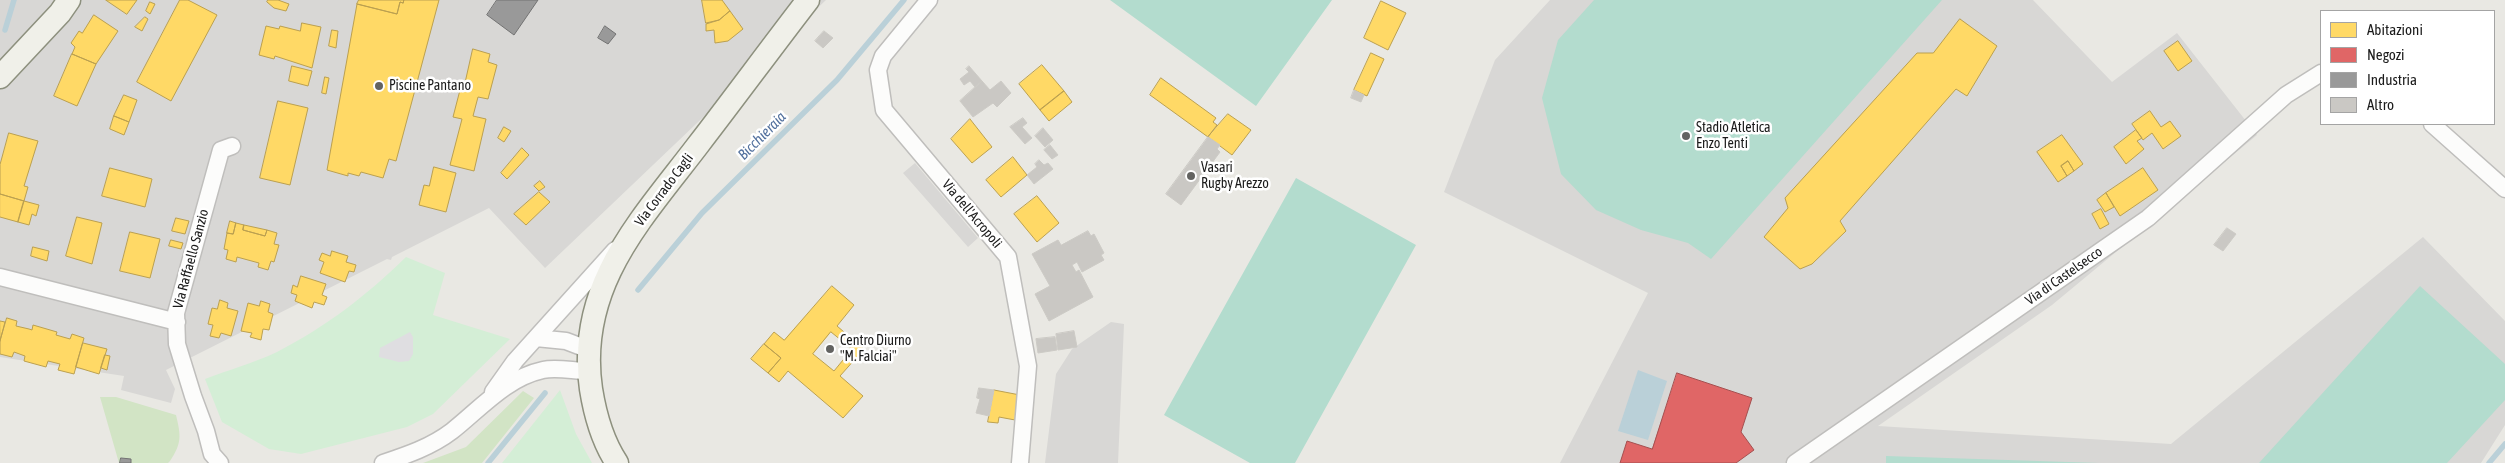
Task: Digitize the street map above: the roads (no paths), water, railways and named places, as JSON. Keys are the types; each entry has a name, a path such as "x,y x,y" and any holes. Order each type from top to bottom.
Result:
{"main road":[{"path":"0,77 60,13 69,0"},
{"name":"Via Corrado Cagli","path":"618,463 610,452 594,407 588,371 587,349 595,306 606,277 635,228 808,0"}],"street":[{"name":"Via dell'Acropoli","path":"929,0 883,56 878,70 884,110 1008,257 1028,366 1020,463"},
{"name":"Via di Castelsecco","path":"1795,463 2148,218 2286,95 2320,74"},
{"path":"2433,125 2505,189"},
{"name":"Via Raffaello Sanzio","path":"220,463 212,454 177,344 176,313 221,150 232,146"},
{"path":"487,400 515,361 635,228"},
{"path":"0,277 177,322"},
{"path":"536,338 566,341 587,349"},
{"path":"383,463 416,452 450,432 487,400 522,377 544,370 588,371"}],"water":[{"path":"1638,370 1667,381 1648,440 1618,431"}],"waterway":[{"path":"5,30 14,0"},
{"name":"Bicchieraia","path":"638,290 702,213 837,80 904,0"},
{"name":"Bicchieraia","path":"488,463 545,393"},
{"path":"2489,463 2505,444"}],"place":[{"name":"Piscine Pantano","path":"379,86"},
{"name":"Stadio Atletica Enzo Tenti","path":"1686,136"},
{"name":"Vasari Rugby Arezzo","path":"1191,176"},
{"name":"Centro Diurno \"M. Falciai\"","path":"830,349"}]}
